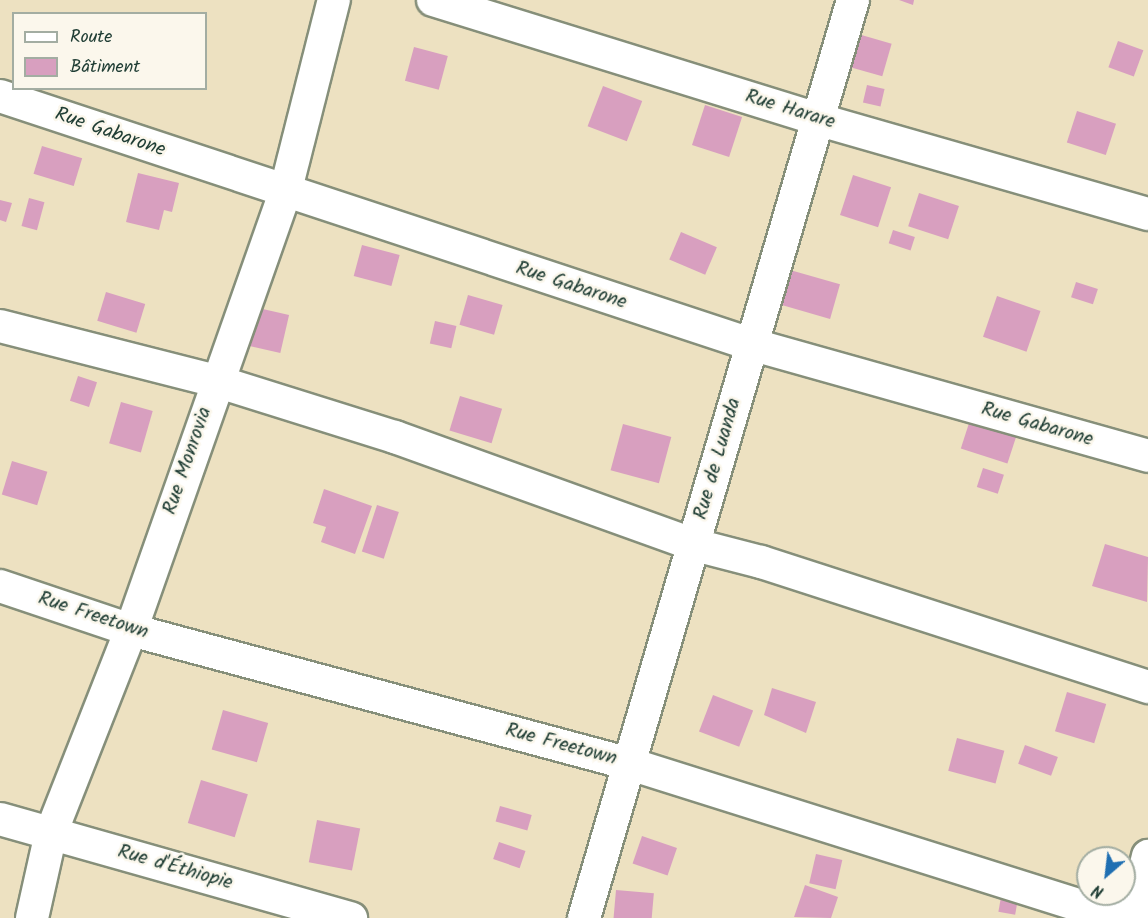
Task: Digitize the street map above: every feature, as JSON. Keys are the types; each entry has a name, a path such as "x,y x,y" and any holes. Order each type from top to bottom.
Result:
{"street":[{"name":"Rue Monrovia","path":"32,918 51,833 131,630 216,381 285,193 334,0"},
{"name":"Rue Harare","path":"433,0 820,120 1148,214"},
{"name":"Rue de Luanda","path":"584,918 694,545 750,344 820,120 853,0"},
{"name":"Rue Gabarone","path":"0,96 285,193 750,344 1148,456"},
{"path":"0,326 216,381 395,437 694,545 761,562 1148,687"},
{"name":"Rue Freetown","path":"0,586 131,630 630,764 1119,918"},
{"name":"Rue d'Éthiopie","path":"0,819 351,918"},
{"path":"1133,918 1148,856"}],"building":[{"path":"899,0 914,0 913,5"},
{"path":"858,34 892,44 882,76 849,67"},
{"path":"1118,41 1143,50 1134,77 1108,67"},
{"path":"414,47 448,56 439,90 405,81"},
{"path":"867,85 885,89 880,107 863,103"},
{"path":"603,86 642,101 627,141 588,126"},
{"path":"705,105 742,117 729,157 692,145"},
{"path":"1077,111 1116,124 1106,155 1067,142"},
{"path":"42,146 82,158 74,186 34,174"},
{"path":"138,173 179,183 172,212 164,210 159,230 126,222"},
{"path":"853,175 891,187 878,227 840,215"},
{"path":"919,193 959,206 948,239 908,226"},
{"path":"29,198 44,202 37,230 21,226"},
{"path":"0,200 12,203 6,222 0,220"},
{"path":"893,230 915,237 911,250 889,243"},
{"path":"681,232 717,247 705,275 669,260"},
{"path":"362,245 400,255 391,286 354,276"},
{"path":"790,270 840,284 830,319 780,305"},
{"path":"1076,282 1098,289 1093,304 1071,297"},
{"path":"106,292 145,304 136,333 97,321"},
{"path":"468,295 503,305 494,335 459,325"},
{"path":"997,296 1040,311 1026,352 983,337"},
{"path":"254,307 289,315 280,353 245,345"},
{"path":"435,321 456,326 451,348 430,343"},
{"path":"78,376 97,382 89,407 70,401"},
{"path":"460,396 502,409 492,443 449,430"},
{"path":"121,402 153,411 141,452 109,443"},
{"path":"971,417 1018,432 1007,464 961,448"},
{"path":"623,424 671,437 659,483 611,470"},
{"path":"12,461 47,472 37,505 2,494"},
{"path":"983,468 1004,475 998,494 977,487"},
{"path":"324,489 372,506 355,554 321,542 326,527 313,523"},
{"path":"377,505 399,512 384,559 362,552"},
{"path":"1105,544 1148,557 1147,602 1092,586"},
{"path":"772,688 816,702 806,733 764,715"},
{"path":"1067,692 1106,704 1094,743 1055,731"},
{"path":"713,695 753,710 739,747 699,731"},
{"path":"223,710 268,723 257,762 212,749"},
{"path":"957,738 1004,751 996,784 948,771"},
{"path":"1025,745 1058,757 1051,776 1018,764"},
{"path":"201,780 248,794 235,837 188,823"},
{"path":"500,806 532,815 527,830 496,821"},
{"path":"317,820 360,828 352,871 309,862"},
{"path":"642,836 677,848 668,875 633,863"},
{"path":"499,842 525,851 520,868 493,859"},
{"path":"816,854 842,860 836,889 809,883"},
{"path":"805,885 838,897 831,918 794,917"},
{"path":"616,890 654,893 652,918 614,918"},
{"path":"1001,897 1018,900 1015,915 998,912"}]}
